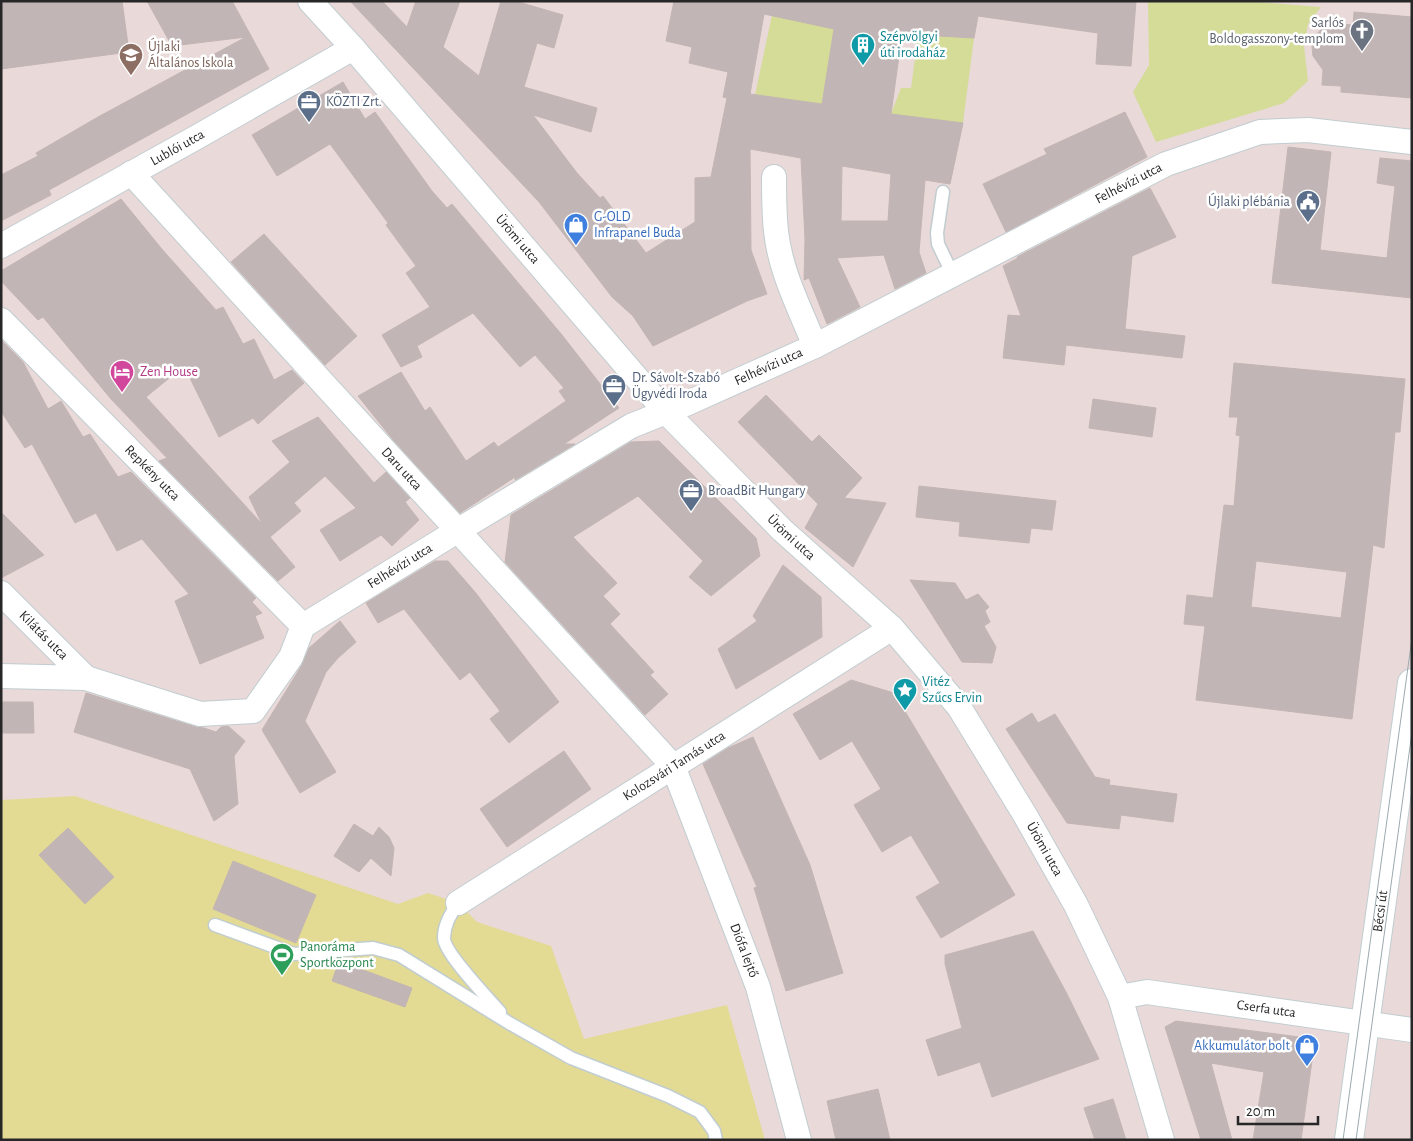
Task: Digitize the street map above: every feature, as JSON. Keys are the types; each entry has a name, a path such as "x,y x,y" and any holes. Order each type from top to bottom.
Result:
{"street":[{"name":"Ürömi utca","path":"310,1 353,48 666,412 782,530 892,628 959,707 1026,815 1076,905 1120,997 1162,1140"},
{"name":"Lublói utca","path":"1,246 353,48"},
{"name":"Felhévízi utca","path":"302,626 631,426 815,346 1166,164 1260,132 1308,130 1412,142"},
{"name":"Daru utca","path":"131,173 673,766"},
{"name":"Felhévízi utca","path":"774,177 776,232 781,258 789,284 815,346"},
{"name":"Repkény utca","path":"1,320 302,626"},
{"name":"Kilátás utca","path":"1,593 86,678"},
{"path":"1,676 86,678 200,714 253,711 291,657 302,626"},
{"name":"Kolozsvári Tamás utca","path":"458,903 892,628"},
{"name":"Bécsi út","path":"1349,1140 1412,683"},
{"name":"Diófa lejtő","path":"673,766 758,987 798,1140"},
{"name":"Cserfa utca","path":"1120,997 1147,992 1412,1030"}],"lane":[{"path":"943,192 937,228 938,244 953,275"},
{"path":"458,903 446,921 444,940 456,960 509,1022"},
{"path":"215,925 294,954 373,948 399,955 571,1058 668,1096 700,1112 714,1131 716,1140"}],"green space":[{"path":"1148,1 1244,1 1321,7 1308,24 1304,46 1308,81 1284,103 1156,142 1133,92 1149,65"},
{"path":"772,15 834,29 822,104 755,95"},
{"path":"918,35 974,38 963,123 891,114 901,88 911,88"}],"shaded area":[{"name":"Panoráma Sportközpont","path":"75,796 398,904 428,893 458,903 477,922 551,946 584,1039 727,1005 765,1140 1,1140 1,800"}],"building":[{"path":"1,1 122,1 129,52 1,69"},
{"path":"147,1 232,1 269,69 49,190 51,195 1,221 1,175 38,156 36,153 98,117 246,37 172,46"},
{"path":"350,1 382,1 407,27 416,1 460,1 443,47 479,76 501,1 515,1 563,15 554,48 537,43 524,87 597,108 591,132 533,115 577,173 600,198 603,196 646,253 695,222 695,178 711,177 727,98 723,97 728,72 689,63 692,47 666,41 674,1 1136,1 1131,66 1096,64 1098,33 978,16 974,38 902,34 891,114 963,123 950,184 925,180 919,252 926,273 895,289 884,255 837,258 860,307 827,324 809,278 804,280 805,239 801,158 750,149 751,250 767,294 747,301 653,346 633,316 612,297 539,202","holes":["764,14 834,29 822,104 750,94","842,166 891,174 888,221 841,221"]},
{"name":"Sarlós Boldogasszony-templom","path":"1354,12 1412,17 1412,98 1341,92 1341,86 1322,85 1323,70 1313,56 1314,37 1327,23 1353,25"},
{"path":"343,82 365,119 375,112 432,191 447,208 452,204 562,335 619,408 564,444 575,444 515,480 515,477 460,513 394,441 358,396 401,372 425,411 430,407 466,461 494,442 498,447 566,401 559,391 564,388 535,355 520,367 473,313 417,346 422,357 401,367 382,335 430,307 406,273 416,266 386,225 388,223 330,144 277,176 252,135"},
{"path":"1125,112 1147,157 1006,232 983,184 1047,154 1044,149"},
{"path":"1288,147 1331,152 1320,250 1387,258 1395,186 1377,183 1380,158 1412,161 1412,298 1272,283"},
{"path":"1150,188 1176,237 1132,256 1125,329 1185,336 1182,358 1066,345 1064,365 1003,358 1008,315 1021,316 1003,266"},
{"path":"121,199 216,310 223,307 243,344 254,339 274,380 292,370 304,383 258,424 253,418 219,437 184,366 146,397 262,524 249,497 290,462 272,441 318,417 374,483 386,472 410,498 405,502 419,520 392,546 381,535 340,561 320,530 356,508 325,476 294,503 301,511 270,537 295,567 278,581 159,461 167,458 111,399 43,317 38,320 1,281 1,271"},
{"path":"264,234 357,336 325,365 231,262"},
{"path":"1,340 23,362 48,409 61,401 83,437 90,434 118,477 131,472 256,598 252,602 262,613 255,616 264,638 200,664 175,601 189,594 142,539 117,551 96,513 75,523 32,444 25,448 1,411"},
{"path":"1234,363 1405,379 1400,432 1395,432 1384,548 1373,545 1352,719 1196,700 1205,626 1184,624 1187,595 1213,598 1224,505 1234,506 1240,436 1236,435 1238,417 1229,417","holes":["1256,561 1347,572 1341,618 1251,607"]},
{"path":"766,395 812,442 819,435 862,478 844,498 886,503 853,567 805,528 818,504 738,422"},
{"path":"1093,399 1156,408 1152,437 1089,428"},
{"path":"659,441 756,538 760,556 711,596 689,577 703,561 638,496 573,537 617,583 603,596 620,614 610,624 654,672 650,675 668,694 645,715 505,562 511,515 631,442"},
{"path":"919,486 1056,501 1052,530 1031,528 1029,543 959,536 960,522 916,517"},
{"path":"1,512 44,555 1,578"},
{"path":"435,561 448,561 475,592 559,702 509,743 490,719 500,711 470,672 460,680 404,609 378,623 366,603"},
{"path":"783,565 821,597 822,637 736,689 718,649 757,621 753,616"},
{"path":"910,580 955,583 966,600 978,594 989,607 985,611 990,622 984,626 996,647 992,663 962,662"},
{"path":"340,621 356,642 326,672 305,721 336,772 300,793 262,730 302,665 309,648"},
{"path":"851,680 894,693 1015,895 941,938 916,897 940,883 911,835 882,852 854,805 881,789 852,741 820,760 793,714"},
{"path":"86,693 216,732 221,727 228,726 245,741 234,756 238,804 214,821 190,769 74,732"},
{"path":"1,702 33,702 34,733 1,733"},
{"path":"1032,713 1038,723 1055,714 1095,777 1110,780 1109,785 1177,794 1173,822 1121,815 1119,829 1067,823 1006,729"},
{"path":"753,737 810,865 843,973 786,991 754,888 757,887 703,764 728,748"},
{"path":"564,751 591,789 507,847 480,809"},
{"path":"354,824 373,836 379,827 389,837 394,848 391,876 371,858 359,872 334,856"},
{"path":"68,828 114,877 85,904 39,855"},
{"path":"233,861 316,895 296,943 213,909"},
{"path":"1033,931 1099,1059 992,1097 980,1062 938,1076 926,1040 962,1028 945,964 945,955"},
{"path":"339,961 412,988 405,1007 332,981"},
{"path":"1176,1021 1315,1039 1301,1140 1253,1140 1264,1072 1211,1063 1232,1140 1201,1140 1165,1027"},
{"path":"878,1089 890,1140 836,1140 827,1101"},
{"path":"1113,1099 1126,1140 1095,1140 1084,1108"}],"tram line":[{"path":"1343,1140 1412,638"},
{"path":"1356,1140 1412,732"}],"place":[{"name":"Sarlós Boldogasszony-templom","path":"1362,52"},
{"name":"Szépvölgyi úti irodaház","path":"863,66"},
{"name":"Újlaki Általános Iskola","path":"131,76"},
{"name":"KÖZTI Zrt.","path":"309,123"},
{"name":"Újlaki plébánia","path":"1308,223"},
{"name":"G-OLD Infrapanel Buda","path":"576,246"},
{"name":"Zen House","path":"122,393"},
{"name":"Dr. Sávolt-Szabó Ügyvédi Iroda","path":"614,407"},
{"name":"BroadBit Hungary","path":"691,512"},
{"name":"Vitéz Szűcs Ervin","path":"905,711"},
{"name":"Panoráma Sportközpont","path":"282,976"},
{"name":"Akkumulátor bolt","path":"1307,1067"}]}
